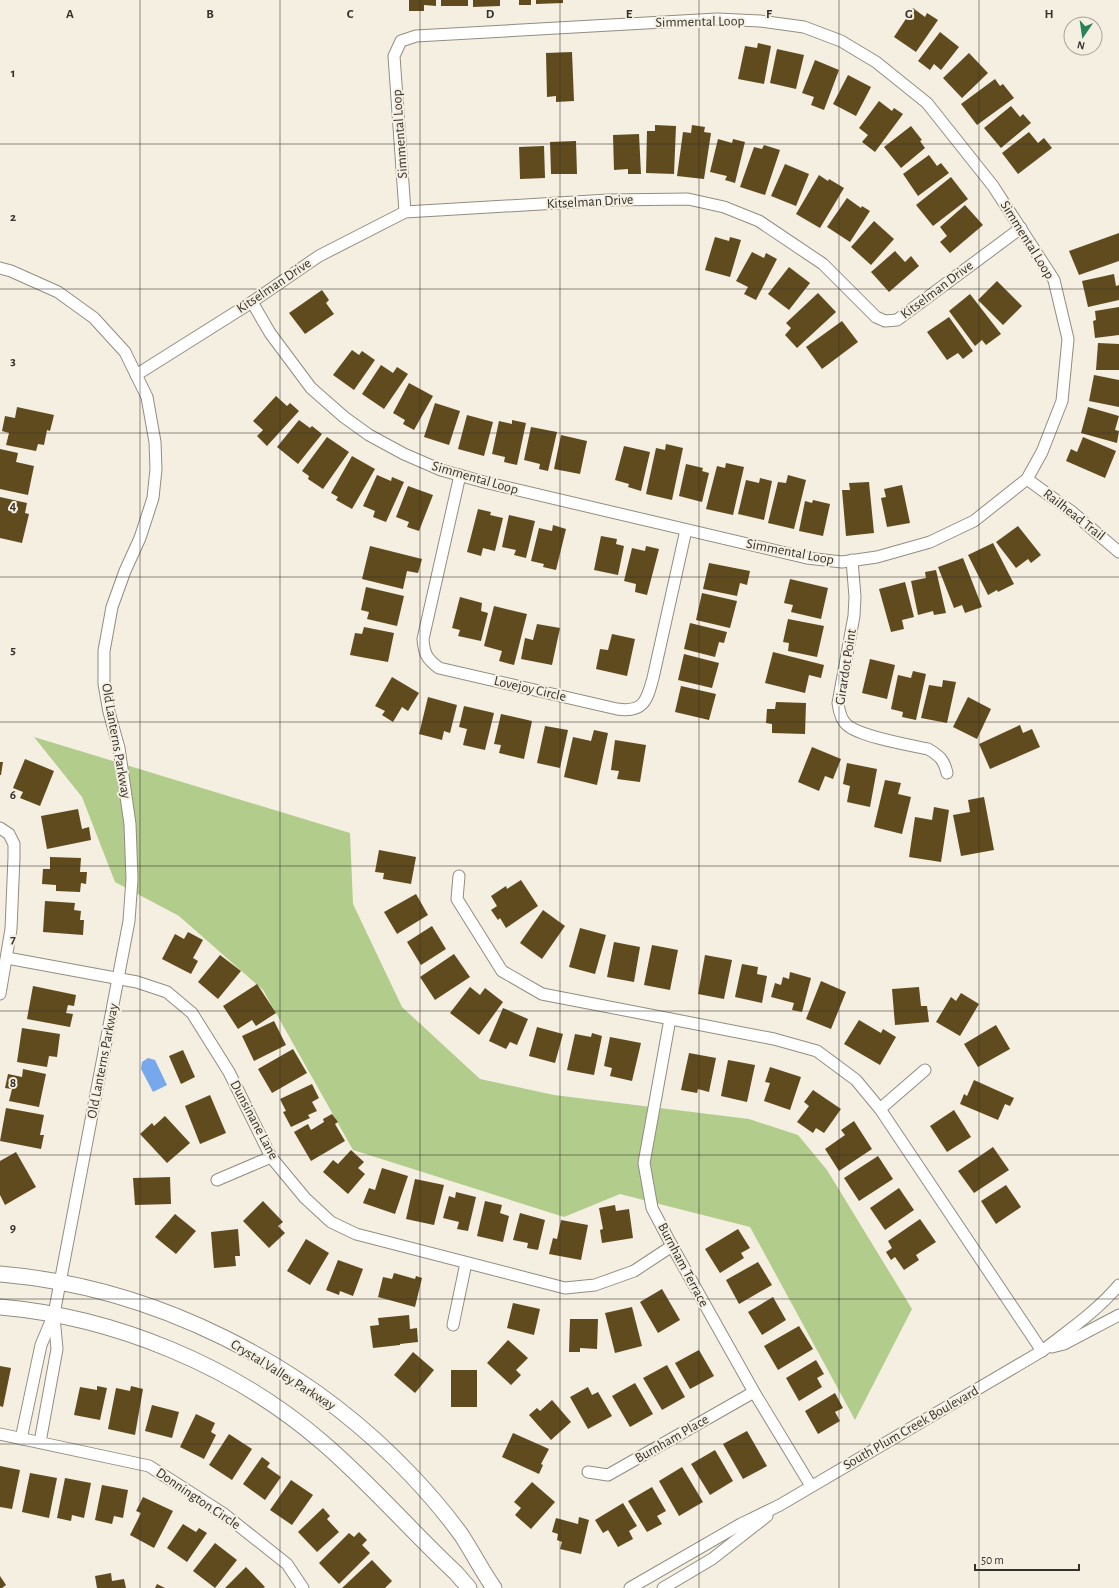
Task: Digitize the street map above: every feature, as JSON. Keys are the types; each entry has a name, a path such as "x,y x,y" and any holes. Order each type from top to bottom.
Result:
{"main road":[{"name":"Crystal Valley Parkway","path":"0,1274 60,1282 144,1305 182,1318 254,1353 345,1414 371,1436 411,1475 462,1537 482,1572 494,1588"},
{"path":"0,1307 54,1314 133,1336 170,1349 237,1382 306,1429 349,1466 399,1518 456,1573 469,1588"}],"street":[{"name":"Simmental Loop","path":"252,302 270,333 311,388 344,417 369,435 404,454 441,470 484,482 807,558 842,562 877,557 930,542 974,521 1027,479 1042,452 1062,401 1068,339 1054,280 993,186 927,103 876,62 841,41 804,27 760,21 717,19 416,36 401,41 394,56 405,212"},
{"name":"Kitselman Drive","path":"136,375 252,302 319,256 405,212 608,200 688,199 724,207 758,221 824,264 876,317 885,321 897,320 1021,228"},
{"name":"Old Lanterns Parkway","path":"0,268 11,270 58,292 94,318 125,352 147,396 156,442 156,469 153,498 140,538 125,571 112,607 104,651 104,684 109,712 119,748 130,824 132,880 129,921 54,1314 41,1344 21,1439"},
{"name":"Lovejoy Circle","path":"460,475 423,639 423,650 429,661 439,668 617,709 628,711 639,708 647,698 653,678 686,530"},
{"name":"Railhead Trail","path":"1027,479 1072,512 1119,552"},
{"name":"Girardot Point","path":"852,560 855,597 854,616 838,703 839,712 846,724 856,731 928,749 936,754 944,763 947,774"},
{"path":"0,828 9,834 14,844 12,929 0,994"},
{"path":"458,876 457,899 502,971 542,994 774,1040 817,1051 856,1080 880,1109 1042,1350"},
{"name":"Dunsinane Lane","path":"7,958 137,982 167,992 192,1013 229,1072 271,1157 305,1198 331,1222 356,1234 565,1288 595,1285 634,1270 672,1246"},
{"name":"Burnham Terrace","path":"670,1019 644,1163 652,1208 754,1392 811,1486"},
{"path":"880,1109 926,1070"},
{"path":"217,1180 271,1157"},
{"path":"454,1325 466,1263"},
{"name":"South Plum Creek Boulevard","path":"630,1588 741,1524 780,1505 1042,1350 1081,1321 1108,1298 1119,1285"},
{"name":"Old Lanterns Parkway","path":"40,1442 57,1349 54,1314"},
{"name":"South Plum Creek Boulevard","path":"1042,1350 1064,1344 1119,1315"},
{"name":"Burnham Place","path":"588,1472 608,1475 754,1392"},
{"name":"Donnington Circle","path":"0,1434 149,1466 224,1514 287,1564 303,1588"},
{"name":"South Plum Creek Boulevard","path":"663,1588 712,1559 780,1505"}],"green space":[{"path":"34,737 350,833 353,904 402,1007 480,1079 554,1095 749,1119 798,1135 827,1170 912,1309 855,1420 750,1227 620,1194 564,1217 353,1150 263,990 179,916 115,882 82,797"}],"water":[{"path":"148,1058 155,1060 167,1085 153,1092 141,1069 142,1062"}],"building":[{"path":"409,0 436,0 436,6 424,5 424,11 409,11"},
{"path":"441,0 468,0 468,6 441,6"},
{"path":"473,0 500,0 500,6 473,7"},
{"path":"519,0 531,0 531,5 519,5"},
{"path":"536,0 563,0 563,3 536,4"},
{"path":"913,8 925,17 927,13 938,20 916,52 894,37"},
{"path":"940,32 959,47 941,70 934,64 930,70 918,61"},
{"path":"758,43 771,46 764,84 738,79 745,46 757,48"},
{"path":"777,49 804,55 796,89 770,83"},
{"path":"572,52 574,101 556,102 556,96 547,97 546,53"},
{"path":"969,53 988,73 962,98 943,78"},
{"path":"815,60 839,70 824,110 811,105 814,97 802,93"},
{"path":"848,75 871,87 856,116 833,104"},
{"path":"995,79 1000,86 1003,84 1014,98 977,125 961,104"},
{"path":"879,101 892,111 894,108 903,114 875,152 862,142 868,135 859,128"},
{"path":"1011,106 1020,117 1023,114 1031,123 1001,148 984,128"},
{"path":"655,125 676,126 674,174 646,173 647,131 655,131"},
{"path":"692,125 705,127 704,132 711,133 704,179 677,176 683,132 691,133"},
{"path":"911,126 922,140 920,141 925,148 901,168 884,147"},
{"path":"1029,132 1038,143 1044,138 1052,148 1018,174 1002,153"},
{"path":"639,134 641,174 628,174 628,169 614,170 613,135"},
{"path":"718,139 732,143 733,139 745,142 735,183 725,180 727,176 710,172"},
{"path":"576,141 577,174 551,174 550,142"},
{"path":"764,145 780,150 765,195 740,187 754,147 762,149"},
{"path":"544,146 545,178 520,179 519,147"},
{"path":"929,155 937,166 941,163 949,173 918,196 903,174"},
{"path":"785,164 809,174 796,206 771,196"},
{"path":"819,175 844,188 820,228 796,214"},
{"path":"951,177 968,199 933,226 916,205"},
{"path":"847,198 861,208 862,206 870,211 850,242 827,227"},
{"path":"965,205 983,225 950,253 940,242 947,236 940,227"},
{"path":"874,221 894,239 871,265 851,247"},
{"path":"1119,233 1119,261 1079,275 1069,251"},
{"path":"715,237 729,241 730,237 741,240 730,277 705,270"},
{"path":"895,251 905,262 911,256 919,266 889,292 871,272"},
{"path":"752,252 764,258 766,253 777,259 756,300 744,294 748,287 736,281"},
{"path":"789,267 810,283 789,310 768,294"},
{"path":"1114,274 1116,286 1119,285 1119,300 1088,307 1082,281"},
{"path":"997,281 1022,306 1003,325 978,300"},
{"path":"322,290 329,300 326,303 334,314 305,334 289,313"},
{"path":"818,293 836,312 797,348 785,335 791,328 786,323"},
{"path":"970,294 1001,334 986,345 982,340 975,346 949,311"},
{"path":"1119,307 1119,335 1095,338 1093,321 1096,320 1095,311"},
{"path":"949,317 973,351 963,359 958,353 947,360 927,332"},
{"path":"842,321 858,342 822,369 806,347"},
{"path":"1098,343 1119,344 1119,370 1096,370"},
{"path":"352,350 359,355 362,351 375,360 354,390 333,375"},
{"path":"381,365 393,373 397,367 408,374 384,409 362,394"},
{"path":"1094,375 1119,380 1119,407 1089,401"},
{"path":"409,383 433,396 414,430 403,424 405,420 393,413"},
{"path":"276,396 287,406 290,403 299,411 267,446 257,436 263,430 253,421"},
{"path":"435,403 460,411 449,445 424,437"},
{"path":"17,407 54,415 50,431 47,430 44,445 38,444 36,451 6,445 9,433 2,431 5,416 15,418"},
{"path":"1088,407 1119,416 1115,430 1119,431 1117,443 1081,433"},
{"path":"467,415 493,422 484,456 458,449"},
{"path":"299,420 310,428 312,426 322,434 298,464 277,447"},
{"path":"512,420 526,423 517,465 504,462 505,457 492,454 499,421 512,424"},
{"path":"531,427 557,432 548,471 539,469 540,464 524,460"},
{"path":"561,435 587,441 580,474 554,469"},
{"path":"327,437 349,452 323,489 308,479 309,476 302,471"},
{"path":"1083,437 1116,451 1105,478 1066,461 1071,449 1077,452"},
{"path":"666,444 683,448 672,500 646,494 656,448 665,450"},
{"path":"624,446 650,452 641,491 628,487 629,484 615,480"},
{"path":"0,449 18,453 16,462 34,466 28,495 0,489"},
{"path":"352,456 375,469 352,509 336,500 338,497 331,493"},
{"path":"726,463 744,467 733,515 706,509 717,466 725,468"},
{"path":"686,464 703,468 702,471 709,473 702,502 679,496"},
{"path":"377,475 391,481 392,477 404,482 386,522 373,517 375,511 363,506"},
{"path":"788,475 806,480 794,529 768,523 778,482 786,483"},
{"path":"760,478 772,481 764,520 738,514 746,480 759,483"},
{"path":"869,482 874,533 846,536 842,490 850,490 849,483"},
{"path":"902,485 910,523 887,527 881,498 886,497 884,489"},
{"path":"408,486 433,495 419,531 407,527 409,522 396,517"},
{"path":"0,497 27,503 25,513 29,514 22,543 0,538"},
{"path":"813,500 830,504 823,536 799,531 805,501 812,503"},
{"path":"478,509 491,512 490,515 503,518 495,551 483,548 481,556 467,552"},
{"path":"509,515 535,521 526,558 514,555 516,550 502,547"},
{"path":"553,525 566,529 556,570 543,567 544,564 531,561 539,528 552,531"},
{"path":"1018,526 1041,555 1031,563 1028,559 1016,568 996,542"},
{"path":"601,536 617,539 616,544 624,546 618,575 594,570"},
{"path":"993,543 1014,584 988,595 968,555"},
{"path":"370,546 422,559 418,573 407,571 403,589 362,579"},
{"path":"646,546 659,549 647,595 635,592 636,584 624,581 632,548 645,551"},
{"path":"963,558 982,607 965,613 962,605 954,608 938,567"},
{"path":"709,563 750,571 747,585 740,583 737,596 703,589"},
{"path":"936,570 946,613 934,615 933,611 918,615 911,581 926,578 925,572"},
{"path":"790,579 828,588 821,619 791,612 793,605 784,603"},
{"path":"905,582 914,617 902,620 904,629 891,632 879,589"},
{"path":"366,587 404,596 397,626 367,619 369,612 361,610"},
{"path":"702,593 737,601 730,628 696,620"},
{"path":"460,597 482,603 481,611 488,613 481,641 458,636 460,630 452,628"},
{"path":"494,606 527,614 514,665 499,661 502,651 484,646"},
{"path":"788,619 824,626 817,657 788,651 789,643 783,642"},
{"path":"690,623 727,632 724,643 719,642 715,657 684,649"},
{"path":"537,624 560,628 552,665 521,659 525,638 533,640"},
{"path":"364,627 394,633 388,662 350,655 355,633 362,634"},
{"path":"612,634 635,639 627,676 596,669 600,649 608,650"},
{"path":"773,652 824,665 821,678 809,675 805,693 765,683"},
{"path":"684,654 719,663 712,688 678,680"},
{"path":"870,659 895,665 887,699 862,693"},
{"path":"913,671 926,674 916,720 902,717 903,712 891,709 898,675 911,678"},
{"path":"392,677 419,693 408,711 402,707 393,722 382,715 385,711 375,706"},
{"path":"943,680 956,682 947,723 921,718 929,685 942,687"},
{"path":"681,686 716,694 709,720 675,712"},
{"path":"428,697 457,705 450,733 444,731 442,740 419,734"},
{"path":"968,697 991,709 977,739 953,727"},
{"path":"776,702 806,703 805,734 772,733 772,724 766,723 767,709 775,709"},
{"path":"464,706 494,713 485,750 463,745 467,729 459,727"},
{"path":"501,714 532,721 524,759 499,753 501,745 494,744"},
{"path":"1020,725 1023,733 1032,729 1040,747 990,769 979,744"},
{"path":"545,726 568,730 560,768 537,763"},
{"path":"594,730 608,733 597,785 564,777 573,737 591,741"},
{"path":"615,740 646,745 640,782 617,779 619,771 611,770"},
{"path":"812,747 841,759 833,779 825,776 819,791 798,782"},
{"path":"25,759 54,771 40,806 20,798 23,792 13,788"},
{"path":"0,762 3,762 1,775 0,775"},
{"path":"847,763 877,769 870,807 847,802 850,786 843,784"},
{"path":"885,780 901,783 898,794 911,797 902,834 874,827"},
{"path":"984,797 994,850 961,856 953,815 970,812 968,800"},
{"path":"934,807 949,810 941,862 909,857 915,817 932,820"},
{"path":"78,809 82,829 89,827 91,840 47,849 41,816"},
{"path":"379,850 416,857 411,884 383,879 384,873 375,872"},
{"path":"50,857 81,858 80,872 87,872 86,884 81,883 80,892 56,891 56,885 42,884 43,869 50,869"},
{"path":"521,880 538,906 506,928 500,918 498,920 491,910 497,906 491,896 506,886 507,889"},
{"path":"416,894 428,915 397,934 384,912"},
{"path":"45,901 75,903 74,910 81,911 80,920 84,920 83,935 43,932"},
{"path":"543,910 565,926 542,959 520,943"},
{"path":"432,926 446,949 421,965 407,942"},
{"path":"580,928 606,935 595,974 569,967"},
{"path":"188,932 203,940 193,958 198,961 191,974 162,959 175,934 184,939"},
{"path":"614,942 640,947 634,982 607,977"},
{"path":"652,945 678,950 670,990 644,985"},
{"path":"454,954 470,977 435,1000 420,977"},
{"path":"220,955 241,971 218,999 198,982"},
{"path":"705,955 732,960 724,999 698,994"},
{"path":"742,964 758,967 757,974 767,976 762,1003 735,997"},
{"path":"790,972 811,978 802,1012 792,1010 794,1003 771,997 775,983 781,985 783,977 789,979"},
{"path":"821,981 846,992 831,1029 806,1019"},
{"path":"257,984 276,1013 256,1026 252,1020 238,1029 223,1006"},
{"path":"33,986 76,995 74,1006 68,1005 66,1013 73,1014 70,1027 27,1019"},
{"path":"470,987 480,995 485,988 503,1002 479,1035 450,1013"},
{"path":"919,987 921,1006 927,1006 929,1022 895,1025 892,989"},
{"path":"961,993 979,1004 960,1036 936,1022 951,997 956,1001"},
{"path":"503,1008 528,1019 517,1045 510,1042 506,1049 489,1041"},
{"path":"859,1020 881,1033 883,1029 896,1037 880,1065 844,1044"},
{"path":"274,1021 286,1045 254,1061 242,1036"},
{"path":"996,1025 1010,1049 978,1067 964,1044"},
{"path":"537,1027 563,1034 555,1063 529,1056"},
{"path":"22,1028 60,1034 57,1057 49,1056 47,1067 17,1062"},
{"path":"592,1033 602,1036 594,1075 567,1070 575,1034 591,1037"},
{"path":"610,1037 641,1043 632,1081 610,1076 612,1068 604,1066"},
{"path":"293,1049 307,1073 272,1093 258,1069"},
{"path":"183,1050 195,1077 181,1084 169,1056"},
{"path":"689,1053 716,1058 709,1092 698,1089 697,1093 681,1090"},
{"path":"728,1060 755,1065 747,1102 721,1096"},
{"path":"770,1067 801,1077 790,1110 764,1101 770,1083 765,1082"},
{"path":"23,1069 46,1074 39,1107 9,1101 12,1089 5,1088 8,1074 22,1077"},
{"path":"974,1080 1014,1098 1010,1106 1005,1104 998,1120 960,1104 964,1094 967,1096"},
{"path":"312,1084 319,1098 312,1102 317,1111 308,1115 310,1118 291,1127 283,1112 286,1111 280,1099"},
{"path":"813,1090 841,1109 824,1133 816,1128 813,1133 797,1122 809,1106 804,1102"},
{"path":"210,1095 226,1133 200,1144 185,1106"},
{"path":"6,1108 44,1115 40,1135 44,1135 41,1149 0,1141"},
{"path":"954,1110 971,1137 947,1152 930,1126"},
{"path":"332,1114 338,1122 335,1124 345,1141 311,1161 294,1132 308,1124 311,1130 324,1122 323,1119"},
{"path":"165,1116 190,1143 167,1163 140,1134 152,1123 154,1126"},
{"path":"854,1121 872,1149 839,1171 825,1149 845,1135 841,1130"},
{"path":"993,1147 1009,1170 974,1193 958,1171"},
{"path":"351,1150 364,1162 358,1168 365,1174 348,1194 323,1172 333,1160 338,1164"},
{"path":"16,1152 36,1187 5,1205 0,1195 0,1161"},
{"path":"878,1156 893,1179 859,1201 844,1178"},
{"path":"382,1168 408,1176 395,1214 363,1203 369,1188 375,1190"},
{"path":"170,1177 171,1204 135,1205 133,1178"},
{"path":"415,1179 444,1185 434,1225 406,1219"},
{"path":"1006,1185 1021,1207 996,1224 981,1201"},
{"path":"899,1188 914,1210 885,1230 870,1208"},
{"path":"456,1192 476,1197 468,1231 457,1229 459,1222 443,1218 449,1196 455,1198"},
{"path":"263,1201 283,1222 278,1226 285,1233 269,1248 243,1221"},
{"path":"485,1201 502,1205 500,1213 509,1216 503,1242 477,1236"},
{"path":"615,1205 616,1211 629,1209 633,1238 602,1243 600,1230 603,1229 599,1208"},
{"path":"520,1213 545,1220 538,1250 527,1248 528,1243 513,1240"},
{"path":"175,1214 196,1231 176,1254 155,1237"},
{"path":"920,1219 936,1242 916,1255 919,1260 904,1270 895,1257 891,1260 886,1252 892,1248 888,1241"},
{"path":"561,1220 588,1225 581,1260 549,1254 553,1238 557,1239"},
{"path":"238,1229 240,1256 235,1256 236,1266 214,1268 211,1232"},
{"path":"738,1229 750,1248 741,1253 744,1258 720,1273 705,1249"},
{"path":"306,1239 329,1253 310,1285 287,1271"},
{"path":"338,1260 363,1269 353,1296 340,1291 339,1295 326,1290"},
{"path":"758,1262 772,1285 739,1304 726,1280"},
{"path":"394,1273 415,1279 416,1276 422,1278 415,1307 378,1297 383,1277 392,1279"},
{"path":"662,1289 680,1320 658,1333 640,1302"},
{"path":"773,1297 786,1320 762,1335 748,1312"},
{"path":"513,1303 540,1309 534,1335 507,1328"},
{"path":"632,1307 642,1346 615,1353 605,1313"},
{"path":"409,1315 410,1329 417,1328 418,1342 373,1348 370,1326 379,1325 378,1318"},
{"path":"570,1319 598,1319 597,1349 580,1348 580,1352 569,1352"},
{"path":"799,1326 813,1349 778,1370 764,1346"},
{"path":"508,1340 528,1358 516,1370 521,1375 511,1385 487,1363"},
{"path":"699,1350 714,1376 690,1389 675,1363"},
{"path":"413,1352 434,1370 415,1393 394,1375"},
{"path":"816,1360 824,1374 817,1378 822,1387 799,1401 786,1378"},
{"path":"667,1365 685,1397 662,1410 643,1378"},
{"path":"0,1366 11,1368 3,1407 0,1406"},
{"path":"451,1370 477,1370 477,1407 451,1407"},
{"path":"635,1383 653,1414 630,1427 612,1396"},
{"path":"97,1386 107,1388 100,1420 74,1415 80,1387 97,1390"},
{"path":"131,1386 143,1389 135,1435 108,1429 116,1388 130,1391"},
{"path":"588,1387 592,1395 598,1392 612,1416 588,1429 570,1397"},
{"path":"835,1393 843,1408 835,1412 840,1421 818,1434 805,1411"},
{"path":"552,1400 571,1422 551,1440 529,1415 537,1408 540,1411"},
{"path":"152,1405 179,1412 172,1438 145,1431"},
{"path":"196,1414 215,1423 211,1432 216,1435 204,1459 180,1447"},
{"path":"747,1431 767,1466 743,1479 723,1444"},
{"path":"513,1433 549,1449 541,1464 543,1465 539,1474 502,1457"},
{"path":"229,1434 252,1449 232,1480 209,1465"},
{"path":"715,1450 733,1481 710,1495 691,1464"},
{"path":"262,1457 270,1463 267,1467 281,1477 265,1500 243,1484"},
{"path":"0,1466 20,1470 12,1509 0,1507"},
{"path":"682,1467 703,1502 679,1516 659,1481"},
{"path":"30,1473 57,1478 49,1518 22,1512"},
{"path":"65,1478 91,1483 84,1518 72,1515 71,1521 57,1518"},
{"path":"291,1480 313,1495 292,1525 270,1510"},
{"path":"532,1482 555,1502 531,1529 515,1515 521,1508 514,1502"},
{"path":"102,1485 128,1490 123,1518 114,1516 112,1524 95,1520"},
{"path":"652,1487 666,1511 657,1516 662,1524 647,1532 628,1501"},
{"path":"143,1497 173,1511 154,1548 130,1535 141,1513 136,1511"},
{"path":"623,1503 637,1526 629,1531 633,1539 618,1547 608,1530 603,1533 595,1520"},
{"path":"323,1508 330,1516 327,1519 339,1532 317,1552 298,1532"},
{"path":"579,1517 589,1520 581,1554 560,1549 562,1542 557,1540 558,1534 552,1532 556,1518 578,1524"},
{"path":"183,1524 196,1532 199,1528 207,1533 187,1562 167,1548"},
{"path":"359,1532 367,1540 362,1545 370,1553 339,1584 319,1563 349,1533 354,1537"},
{"path":"215,1543 237,1560 215,1588 193,1571"},
{"path":"372,1560 392,1581 385,1588 342,1588"},
{"path":"246,1567 265,1587 225,1588"},
{"path":"111,1573 112,1581 124,1579 126,1588 97,1588 95,1576"},
{"path":"0,1576 6,1585 2,1588 0,1588"},
{"path":"157,1584 165,1588 155,1588"}]}
